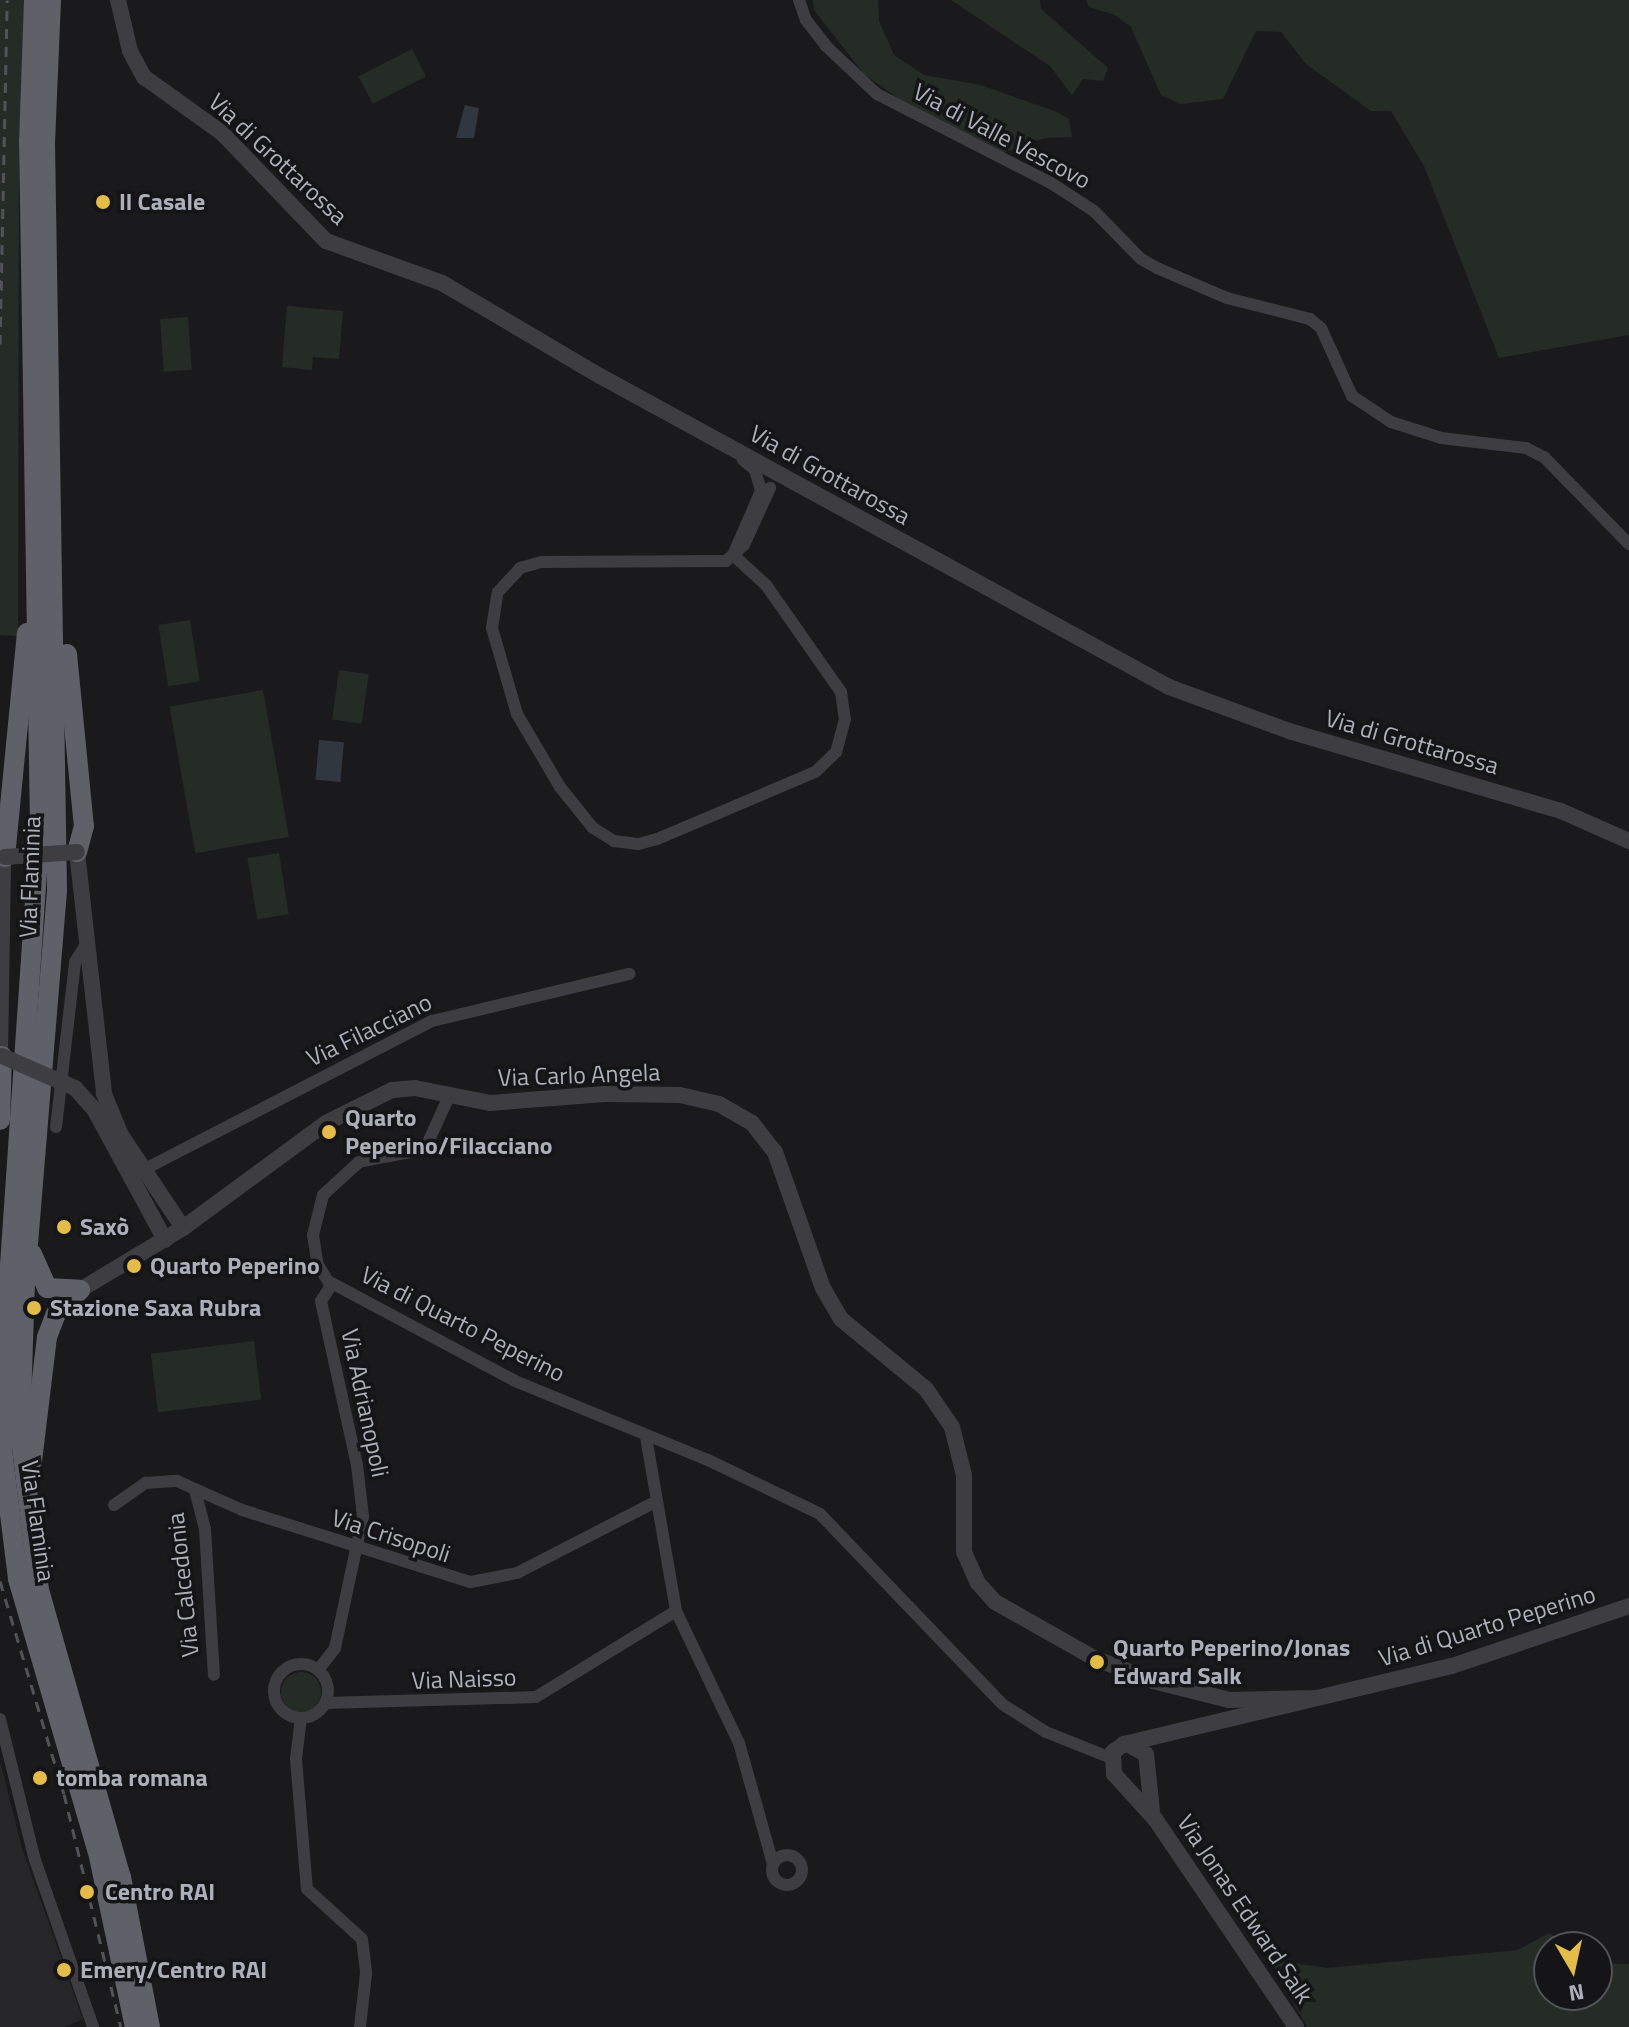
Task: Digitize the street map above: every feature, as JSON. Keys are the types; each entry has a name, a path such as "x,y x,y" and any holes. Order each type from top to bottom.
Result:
{"highway":[{"name":"Via Flaminia","path":"34,0 29,156 38,901 3,1366 2,1450 13,1556 98,1852 135,2027"},
{"name":"Via Flaminia","path":"51,0 45,143 55,580 57,891 29,1237 20,1418 30,1545 48,1628 121,1877 150,2027"},
{"path":"5,857 17,710 36,565"},
{"path":"55,580 83,812 77,852"},
{"path":"0,1120 1,1055"},
{"path":"29,1237 45,1286 58,1292 80,1290"},
{"path":"30,1545 31,1476 45,1345 56,1314 80,1290"},
{"path":"0,1336 3,1366"}],"street":[{"name":"Via di Grottarossa","path":"118,0 130,51 144,77 222,133 326,241 442,283 703,433 774,481 1196,699 1561,811 1629,841"},
{"name":"Via di Valle Vescovo","path":"799,0 806,20 826,46 877,94 1051,183 1094,211 1141,259 1157,268 1227,298 1310,319 1321,328 1342,384 1391,422 1441,438 1526,448 1544,457 1629,544"},
{"path":"703,433 755,470 758,500"},
{"path":"733,555 758,500 774,481"},
{"path":"733,555 766,585 841,692 845,719 836,752 815,772 657,839 630,844 614,841 593,828 560,787 517,714 492,628 498,592 511,574 529,564 708,564 733,555 766,504 774,481"},
{"path":"165,1240 94,1109 75,1088 1,1055 5,857 77,852 101,1083 117,1127 183,1228"},
{"path":"0,949 4,931"},
{"path":"56,1127 75,962 85,946"},
{"name":"Via Filacciano","path":"145,1169 432,1021 629,974"},
{"path":"80,1290 165,1240 326,1123 377,1095 406,1087 450,1094"},
{"name":"Via di Quarto Peperino","path":"450,1094 425,1149 359,1162 323,1195 315,1214 314,1246 321,1271 332,1284 515,1381 708,1460 820,1514 990,1694 1046,1732 1111,1758"},
{"name":"Via Carlo Angela","path":"450,1094 490,1103 605,1094 680,1095 719,1104 752,1123 783,1168 814,1265 841,1319 926,1389 952,1427 964,1475 961,1534 978,1583 1008,1612 1060,1641 1127,1672 1187,1691"},
{"name":"Via Adrianopoli","path":"318,1670 335,1648 363,1516 357,1465 321,1301 332,1284"},
{"path":"646,1437 676,1611 739,1743 776,1860"},
{"name":"Via Crisopoli","path":"114,1505 157,1479 454,1580 489,1581 517,1573 655,1502"},
{"name":"Via Calcedonia","path":"195,1490 205,1529 214,1675"},
{"name":"Via di Quarto Peperino","path":"1127,1744 1452,1666 1629,1606"},
{"name":"Via Naisso","path":"325,1703 536,1697 676,1611"},
{"path":"295,1665 318,1670 327,1685 325,1703 301,1718 281,1708 275,1686 282,1672 295,1665"},
{"path":"1187,1691 1245,1702 1317,1698"},
{"path":"1187,1691 1204,1706 1212,1724"},
{"path":"1215,1697 1231,1720"},
{"path":"301,1718 296,1759 307,1889 362,1939 366,1974 360,2027"},
{"path":"0,1719 35,1860 93,2027"},
{"path":"1147,1764 1140,1747 1127,1744 1111,1758 1113,1771 1122,1779 1137,1779 1172,1734"},
{"name":"Via Jonas Edward Salk","path":"1147,1764 1155,1819"},
{"name":"Via Jonas Edward Salk","path":"1122,1779 1155,1819 1296,2027"}],"shaded area":[{"path":"0,0 27,0 19,143 18,636 0,635"},
{"path":"813,0 878,0 879,21 894,55 924,75 981,85 1057,112 1069,119 1072,137 1045,138 1000,154 924,117 864,74 814,10"},
{"path":"951,0 1040,0 1041,9 1108,68 1103,81 1083,79 1072,95 1050,66"},
{"path":"1086,0 1629,0 1629,335 1499,358 1424,166 1391,111 1371,111 1306,64 1281,32 1256,31 1223,99 1181,104 1161,95 1131,27 1115,15 1089,7"},
{"path":"412,49 426,77 373,104 359,76"},
{"path":"465,105 479,108 474,138 456,138"},
{"path":"287,306 343,311 339,359 313,357 312,370 282,367"},
{"path":"188,317 192,370 164,372 160,319"},
{"path":"190,620 200,681 168,686 158,625"},
{"path":"339,670 369,674 362,724 332,720"},
{"path":"263,690 289,837 195,853 169,706"},
{"path":"319,740 344,742 340,782 316,780"},
{"path":"279,853 289,914 257,919 247,858"},
{"path":"254,1341 261,1400 158,1412 151,1354"},
{"path":"301,1672 315,1678 321,1692 315,1706 301,1712 287,1706 281,1692 287,1678"},
{"path":"0,1761 22,1848 83,2019 65,2027 0,2027"},
{"path":"1533,1942 1533,2011 1613,2011 1613,1964 1629,1964 1629,2027 1307,2027 1264,1950 1286,1962 1327,1968 1518,1950"}],"railway":[{"path":"0,344 7,0"},
{"path":"0,1581 64,1794 121,2027"}],"place":[{"name":"Il Casale","path":"103,202"},
{"name":"Quarto Peperino/Filacciano","path":"329,1132"},
{"name":"Saxò","path":"64,1227"},
{"name":"Quarto Peperino","path":"134,1266"},
{"name":"Stazione Saxa Rubra","path":"34,1308"},
{"name":"Quarto Peperino/Jonas Edward Salk","path":"1097,1662"},
{"name":"tomba romana","path":"40,1778"},
{"name":"Centro RAI","path":"87,1892"},
{"name":"Emery/Centro RAI","path":"64,1970"}]}
